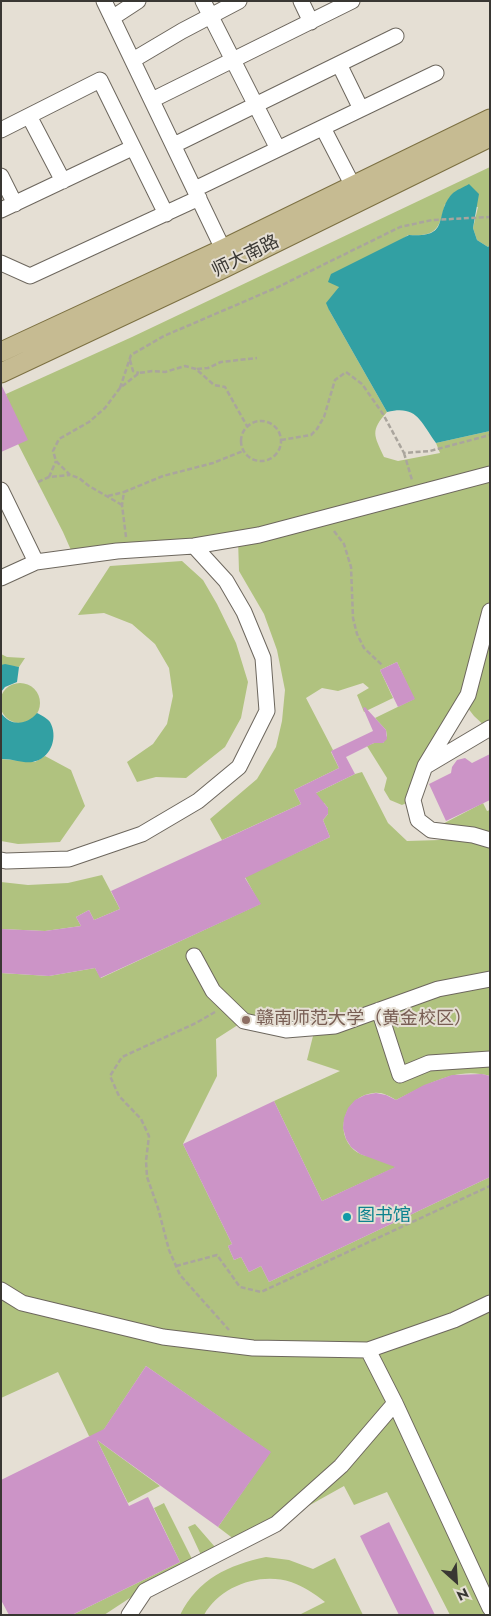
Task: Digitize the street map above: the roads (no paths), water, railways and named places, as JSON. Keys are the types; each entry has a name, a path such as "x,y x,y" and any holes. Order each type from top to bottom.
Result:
{"main road":[{"name":"师大南路","path":"1,352 223,249 490,119"},
{"name":"师大南路","path":"1,373 224,268 490,137"}],"street":[{"path":"104,1 223,249"},
{"path":"112,18 138,1"},
{"path":"203,1 278,149"},
{"path":"132,60 210,15 239,1"},
{"path":"301,1 310,22"},
{"path":"152,100 352,1"},
{"path":"174,145 396,36"},
{"path":"338,64 361,109"},
{"path":"1,263 30,276 166,214 197,194 278,149 436,72"},
{"path":"1,130 100,80 166,214"},
{"path":"28,116 63,181"},
{"path":"323,128 353,186"},
{"path":"1,176 8,207 132,148"},
{"path":"1,578 36,562 128,551 194,546 259,535 490,474"},
{"path":"1,490 36,562"},
{"path":"1,860 69,860 142,834 198,801 239,767 267,711 263,658 244,612 226,581 194,546"},
{"path":"490,611 468,695 425,766 413,800 418,820 431,830 473,834 490,840"},
{"path":"425,766 490,728"},
{"path":"194,956 213,991 244,1021 286,1030 335,1026 438,989 490,979"},
{"path":"379,1010 400,1075 429,1063 490,1059"},
{"path":"1,1290 22,1303 163,1337 243,1346 368,1350 454,1320 490,1303"},
{"path":"368,1350 395,1403 490,1608"},
{"path":"129,1615 144,1590 276,1524 341,1466 395,1403"}],"water":[{"path":"469,184 479,194 473,228 477,240 488,247 490,245 490,431 436,443 417,417 411,413 397,410 387,412 329,310 326,303 339,287 328,282 331,274 409,235 431,233 439,224 446,202 452,194"},
{"path":"1,665 19,667 17,682 5,687 1,692"},
{"path":"1,713 9,721 19,723 29,720 37,713 49,721 52,727 53,739 50,750 46,755 32,762 1,759"}],"place":[{"name":"赣南师范大学（黄金校区）","path":"246,1020"},
{"name":"图书馆","path":"347,1217"}]}
